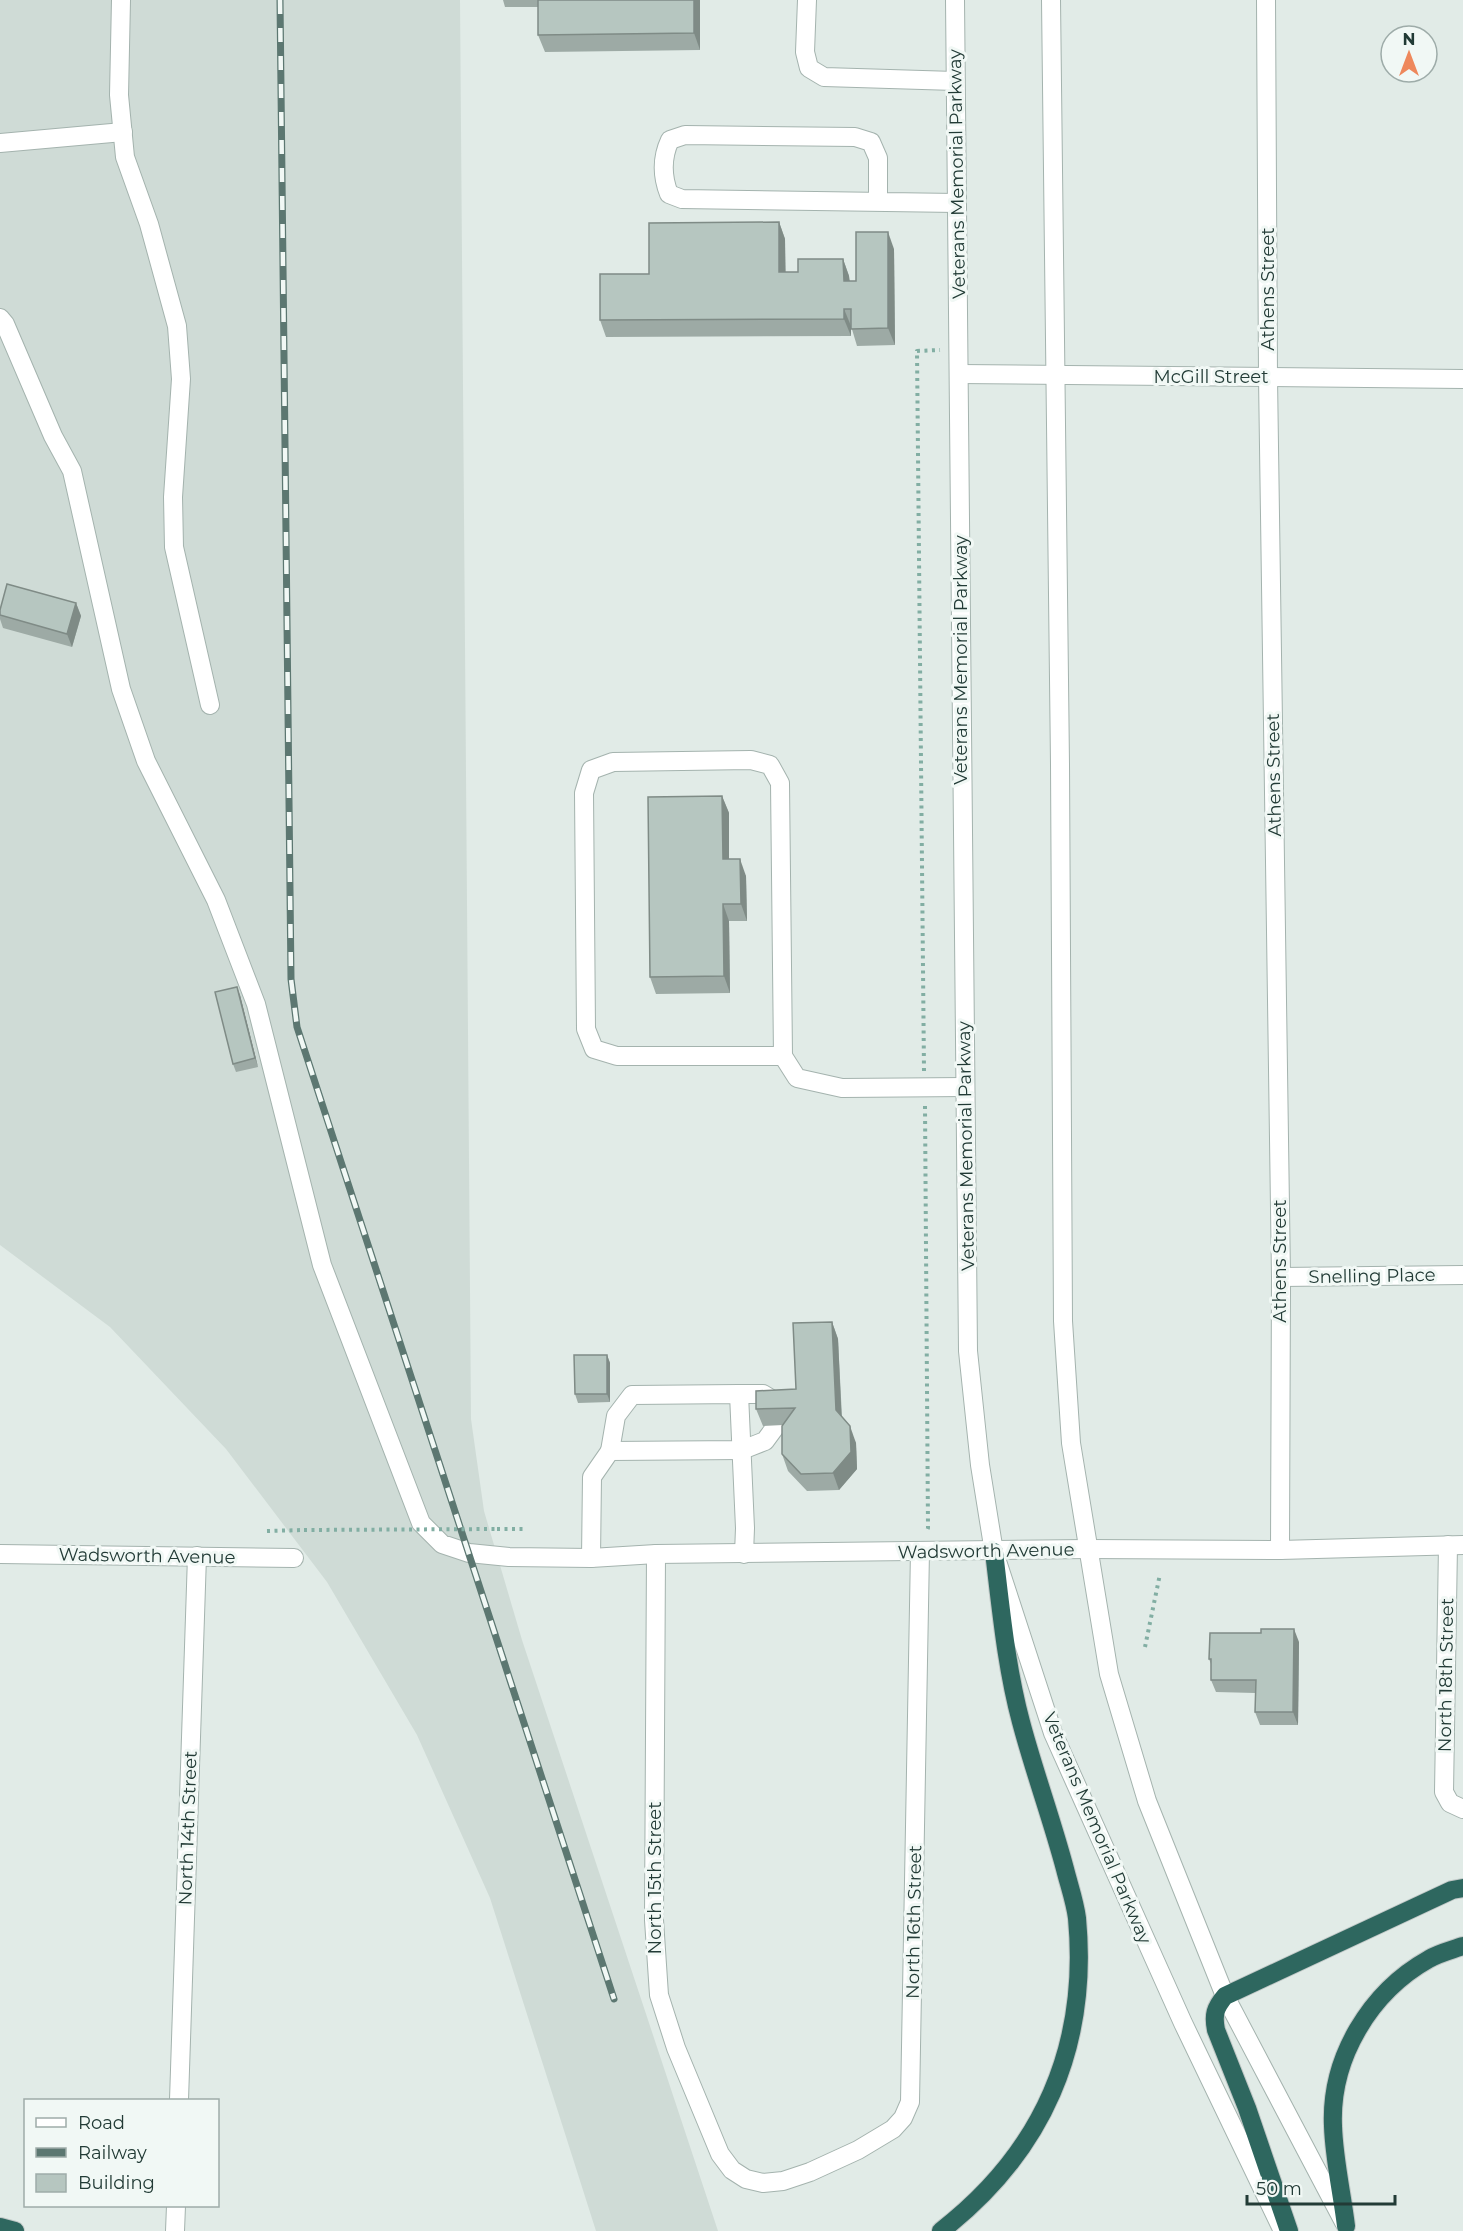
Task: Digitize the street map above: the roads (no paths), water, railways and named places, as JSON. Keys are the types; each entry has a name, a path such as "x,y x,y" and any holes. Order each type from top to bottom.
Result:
{"highway":[{"path":"941,2231 972,2205 1005,2168 1038,2124 1060,2077 1071,2037 1079,1979 1077,1916 1056,1837 1023,1732 1007,1666 994,1552"},
{"path":"1289,2231 1247,2108 1216,2030 1215,2007 1225,1996 1452,1890 1463,1888"},
{"path":"1347,2229 1333,2125 1336,2082 1351,2038 1369,2011 1396,1982 1429,1959 1463,1946"},
{"path":"0,2227 15,2231"}],"street":[{"path":"121,0 119,95 125,157 149,224 177,326 181,379 173,497 174,548 210,705"},
{"path":"807,0 805,52 809,68 824,77 955,81"},
{"name":"Veterans Memorial Parkway","path":"955,0 968,1351 980,1465 994,1552 1053,1733 1183,2022 1283,2231"},
{"path":"1051,0 1060,764 1063,1321 1071,1443 1109,1674 1147,1801 1225,1996 1347,2229"},
{"name":"Athens Street","path":"1266,0 1268,377 1281,1277 1280,1550"},
{"path":"0,143 123,132"},
{"path":"878,202 878,158 871,142 855,137 685,135 670,140 665,151 664,182 669,194 682,199 878,202 957,202"},
{"name":"Wadsworth Avenue","path":"0,318 5,324 53,436 72,471 121,689 146,761 216,900 256,1004 322,1265 421,1523 442,1544 469,1553 509,1557 591,1558 656,1554 1280,1550 1455,1545"},
{"name":"McGill Street","path":"959,374 1463,379"},
{"path":"783,1056 617,1056 594,1049 586,1029 584,793 591,770 613,762 751,760 770,765 780,783 783,1056 797,1078 842,1088 964,1087"},
{"name":"Snelling Place","path":"1281,1277 1463,1275"},
{"path":"739,1394 745,1528 744,1554"},
{"path":"591,1558 592,1477 610,1451 616,1416 632,1395 763,1394 773,1400 776,1408 776,1426 765,1441 742,1450 610,1451"},
{"name":"North 18th Street","path":"1455,1545 1444,1792 1456,1806"},
{"name":"North 16th Street","path":"746,2179 763,2183 783,2181 810,2172 858,2150 893,2129 903,2118 909,2102 920,1551"},
{"name":"Wadsworth Avenue","path":"0,1554 294,1558"},
{"name":"North 15th Street","path":"656,1554 654,1920 659,1995 676,2048 720,2154 732,2170 746,2179"},
{"name":"North 14th Street","path":"179,2099 197,1556"}],"railway":[{"path":"280,0 291,979 297,1027 614,1999"}]}
